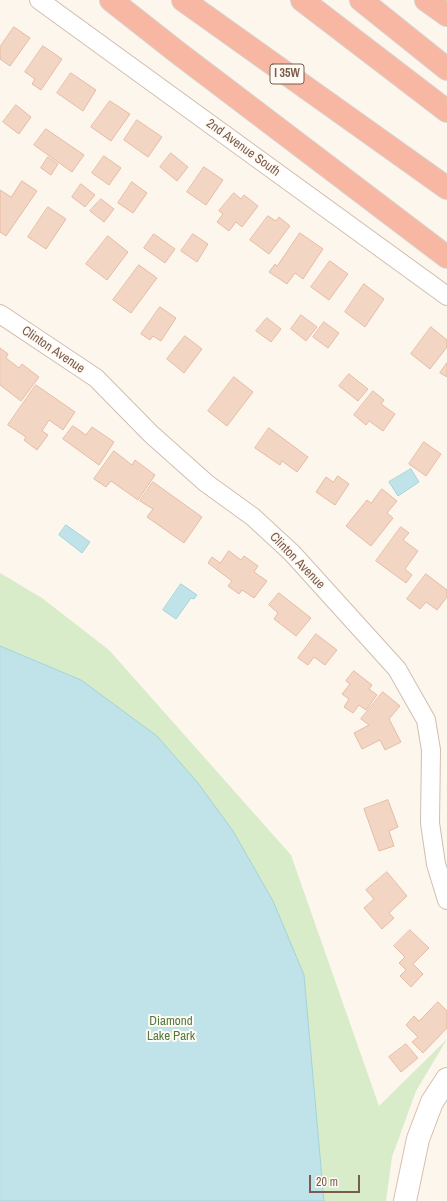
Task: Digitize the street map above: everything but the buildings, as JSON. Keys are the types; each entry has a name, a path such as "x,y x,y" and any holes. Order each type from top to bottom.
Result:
{"highway":[{"path":"111,0 177,52 447,257"},
{"name":"I 35W","path":"183,0 447,188"},
{"path":"302,0 447,110"},
{"path":"361,0 447,69"},
{"path":"426,0 447,15"}],"street":[{"name":"2nd Avenue South","path":"38,0 447,296"},
{"name":"Clinton Avenue","path":"0,314 96,378 151,434 206,483 253,516 292,553 397,668 426,720 431,750 430,823 436,864 447,900"},
{"path":"405,1201 418,1139 432,1102 447,1079"}],"green space":[{"name":"Diamond Lake Park","path":"0,573 42,598 109,650 291,855 379,1106 447,1039 416,1091 392,1157 386,1201 0,1201"}],"water":[{"path":"411,469 419,482 398,496 389,482"},
{"path":"66,525 90,542 82,553 59,535"},
{"path":"181,584 197,595 194,599 191,598 176,619 163,610"},
{"name":"Diamond Lake Park","path":"0,646 81,680 157,736 198,783 233,831 273,901 304,975 324,1201 0,1201"}]}
